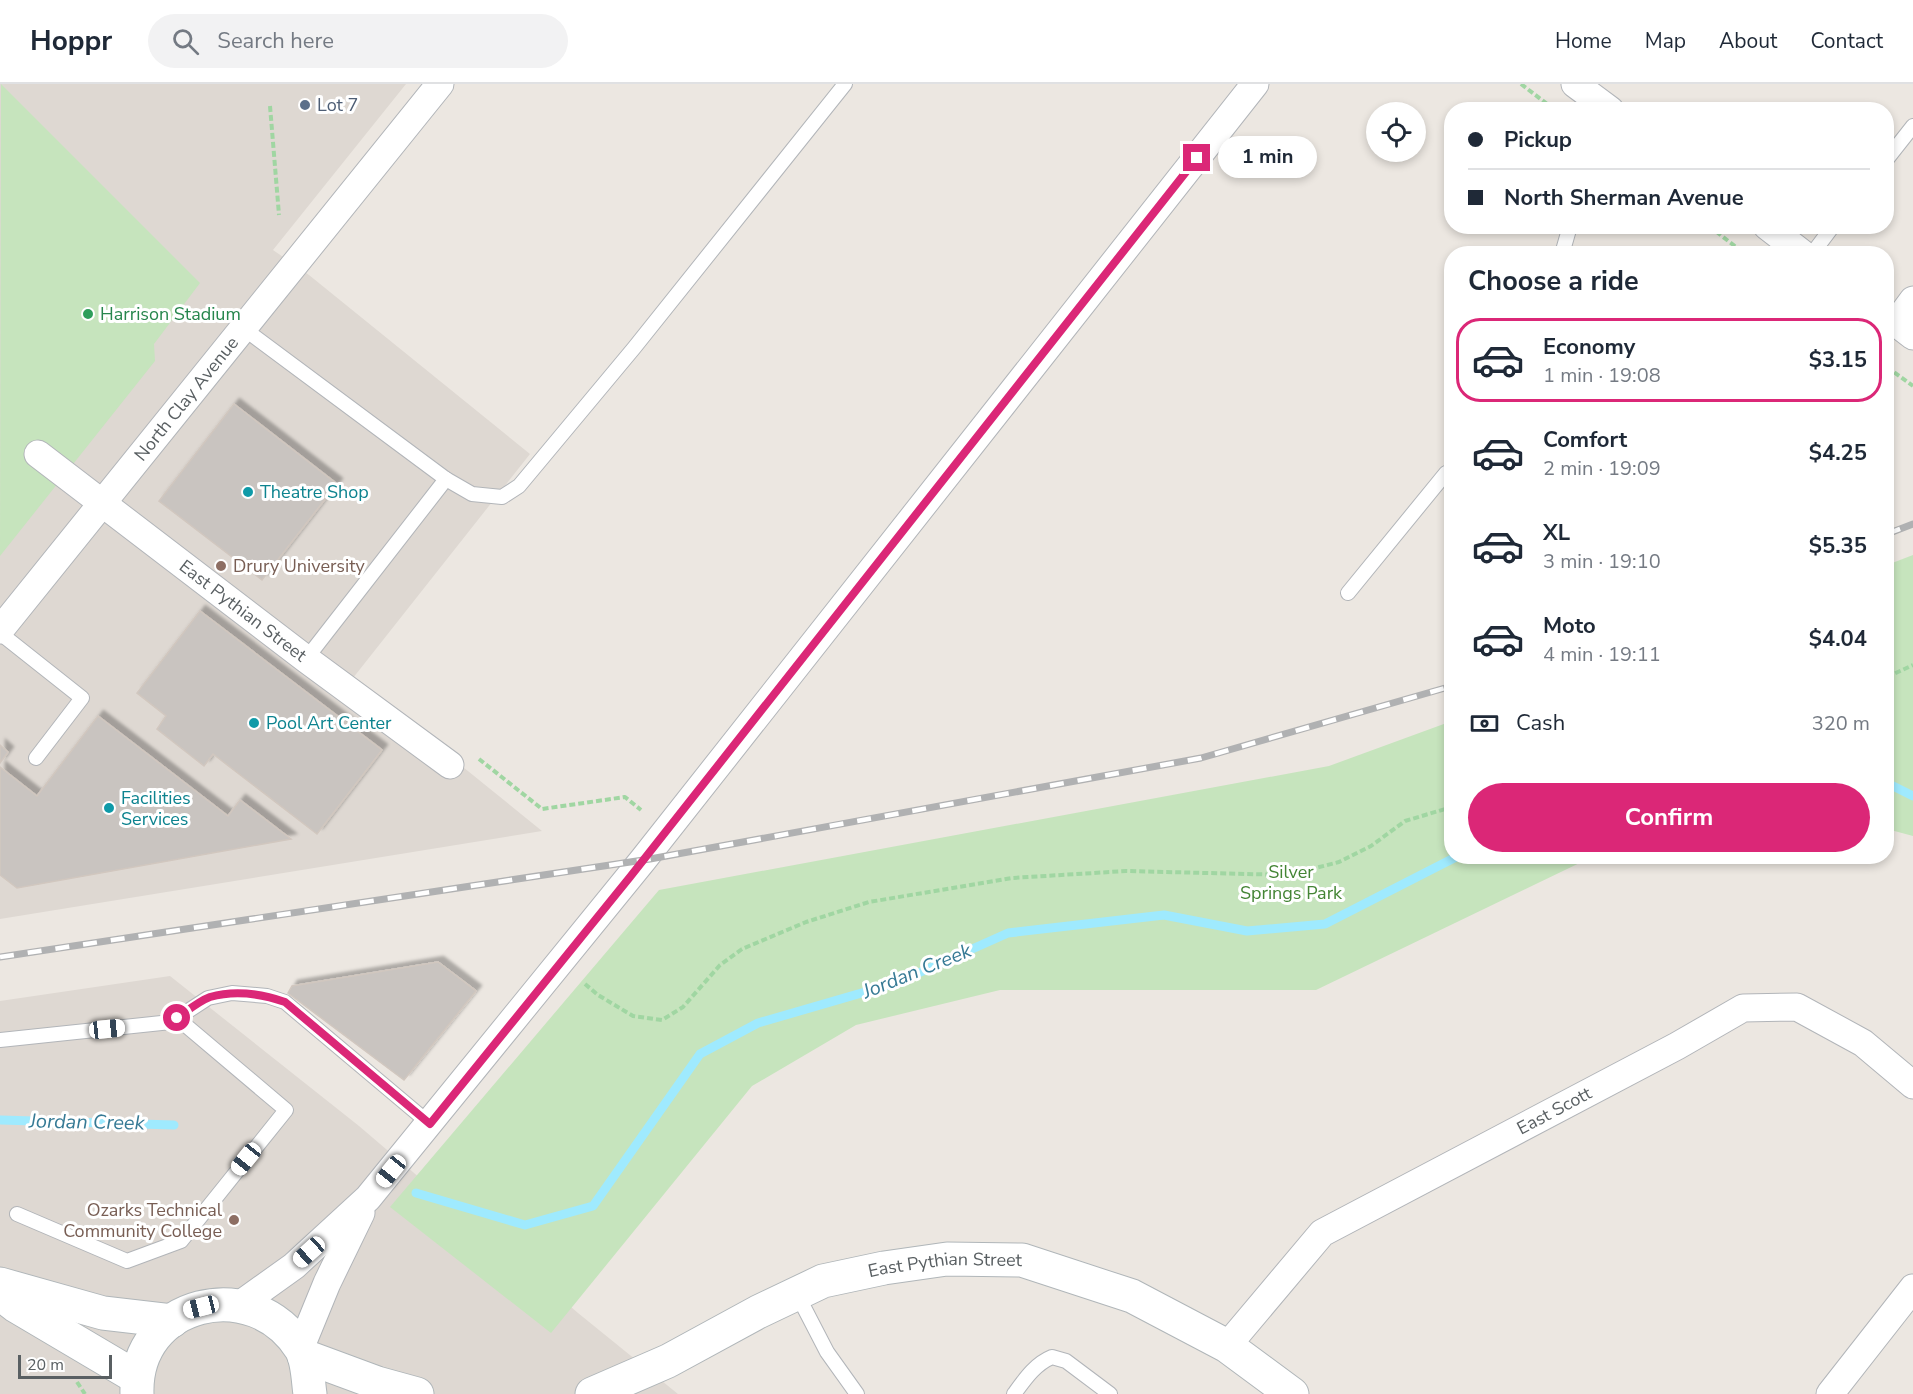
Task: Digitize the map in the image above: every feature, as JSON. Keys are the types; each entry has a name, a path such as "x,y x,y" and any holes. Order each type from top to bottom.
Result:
{"street":[{"name":"North Clay Avenue","path":"0,632 440,84"},
{"path":"238,1306 294,1266 368,1198 430,1124 651,851 1255,84"},
{"path":"1575,84 1599,102"},
{"path":"1777,234 1793,246"},
{"path":"1896,327 1913,300"},
{"name":"East Pythian Street","path":"38,454 306,659 450,765"},
{"name":"East Scott","path":"1227,1346 1322,1233 1677,1046 1743,1008 1797,1007 1863,1042 1913,1085"},
{"path":"310,1394 302,1352 327,1283 368,1198"},
{"name":"East Pythian Street","path":"592,1394 668,1361 758,1312 823,1281 947,1258 1022,1260 1132,1296 1227,1346 1292,1394"},
{"path":"0,1284 103,1313 172,1321"},
{"path":"1830,1394 1913,1288"},
{"path":"0,1293 137,1386 145,1352 162,1328 187,1311 216,1303 246,1307 273,1319 302,1352 377,1383 417,1394"}],"lane":[{"path":"243,328 446,479 472,494 502,497 519,486 634,348 844,84"},
{"path":"1894,150 1913,126"},
{"path":"1348,593 1444,474"},
{"path":"306,659 446,479"},
{"path":"0,632 82,698 36,758"},
{"path":"0,1040 171,1022 208,998 232,993 267,996 285,1002 430,1124"},
{"path":"17,1214 127,1261 181,1241 286,1110 177,1018"},
{"path":"797,1294 827,1352 857,1394"},
{"path":"1014,1394 1042,1360 1052,1357 1066,1361 1110,1394"}],"path":[{"path":"1521,84 1545,102"},
{"path":"270,106 279,215"},
{"path":"1719,234 1735,246"},
{"path":"1894,372 1913,386"},
{"path":"1894,674 1913,664"},
{"path":"478,759 542,809 625,797 641,810"},
{"path":"585,984 598,995 633,1016 662,1020 683,1007 720,964 742,950 806,922 869,902 1023,877 1126,871 1288,875 1339,862 1371,846 1404,821 1444,809"}],"shaded area":[{"name":"Drury University","path":"0,84 406,84 273,250 309,275 530,454 353,678 542,831 0,919"},
{"name":"Ozarks Technical Community College","path":"170,976 359,1126 578,1313 678,1394 0,1394 0,1001"}],"green space":[{"name":"Harrison Stadium","path":"1,84 200,283 154,344 155,361 0,556"},
{"path":"1913,555 1913,836 1894,831 1894,562"},
{"name":"Silver Springs Park","path":"1444,724 1444,864 1577,864 1316,990 1000,990 856,1025 752,1086 551,1333 390,1207 659,890 1329,766"}],"building":[{"name":"Theatre Shop","path":"234,404 337,484 262,580 159,501"},
{"name":"Pool Art Center","path":"200,611 382,750 317,834 213,754 204,766 157,729 166,716 137,693"},
{"name":"Facilities Services","path":"98,716 228,816 240,800 291,839 17,888 0,875 0,767 37,796"},
{"path":"0,745 8,752 0,763"},
{"path":"438,962 476,991 404,1080 288,993 292,986"}],"waterway":[{"name":"Jordan Creek","path":"1894,786 1913,796"},
{"name":"Jordan Creek","path":"416,1193 525,1225 593,1206 700,1054 758,1023 896,983 1008,933 1164,915 1247,931 1325,924 1444,863"},
{"name":"Jordan Creek","path":"0,1120 174,1125"}],"railway":[{"path":"1894,531 1913,524"},
{"path":"0,957 650,859 1201,758 1444,688"}],"place":[{"name":"Lot 7","path":"305,105"},
{"name":"Harrison Stadium","path":"88,314"},
{"name":"Theatre Shop","path":"248,492"},
{"name":"Drury University","path":"221,566"},
{"name":"Pool Art Center","path":"254,723"},
{"name":"Facilities Services","path":"109,808"},
{"name":"Ozarks Technical Community College","path":"234,1220"}],"route":[{"path":"177,1018 208,998 232,993 267,996 285,1002 430,1124 630,877 1197,158"}]}
